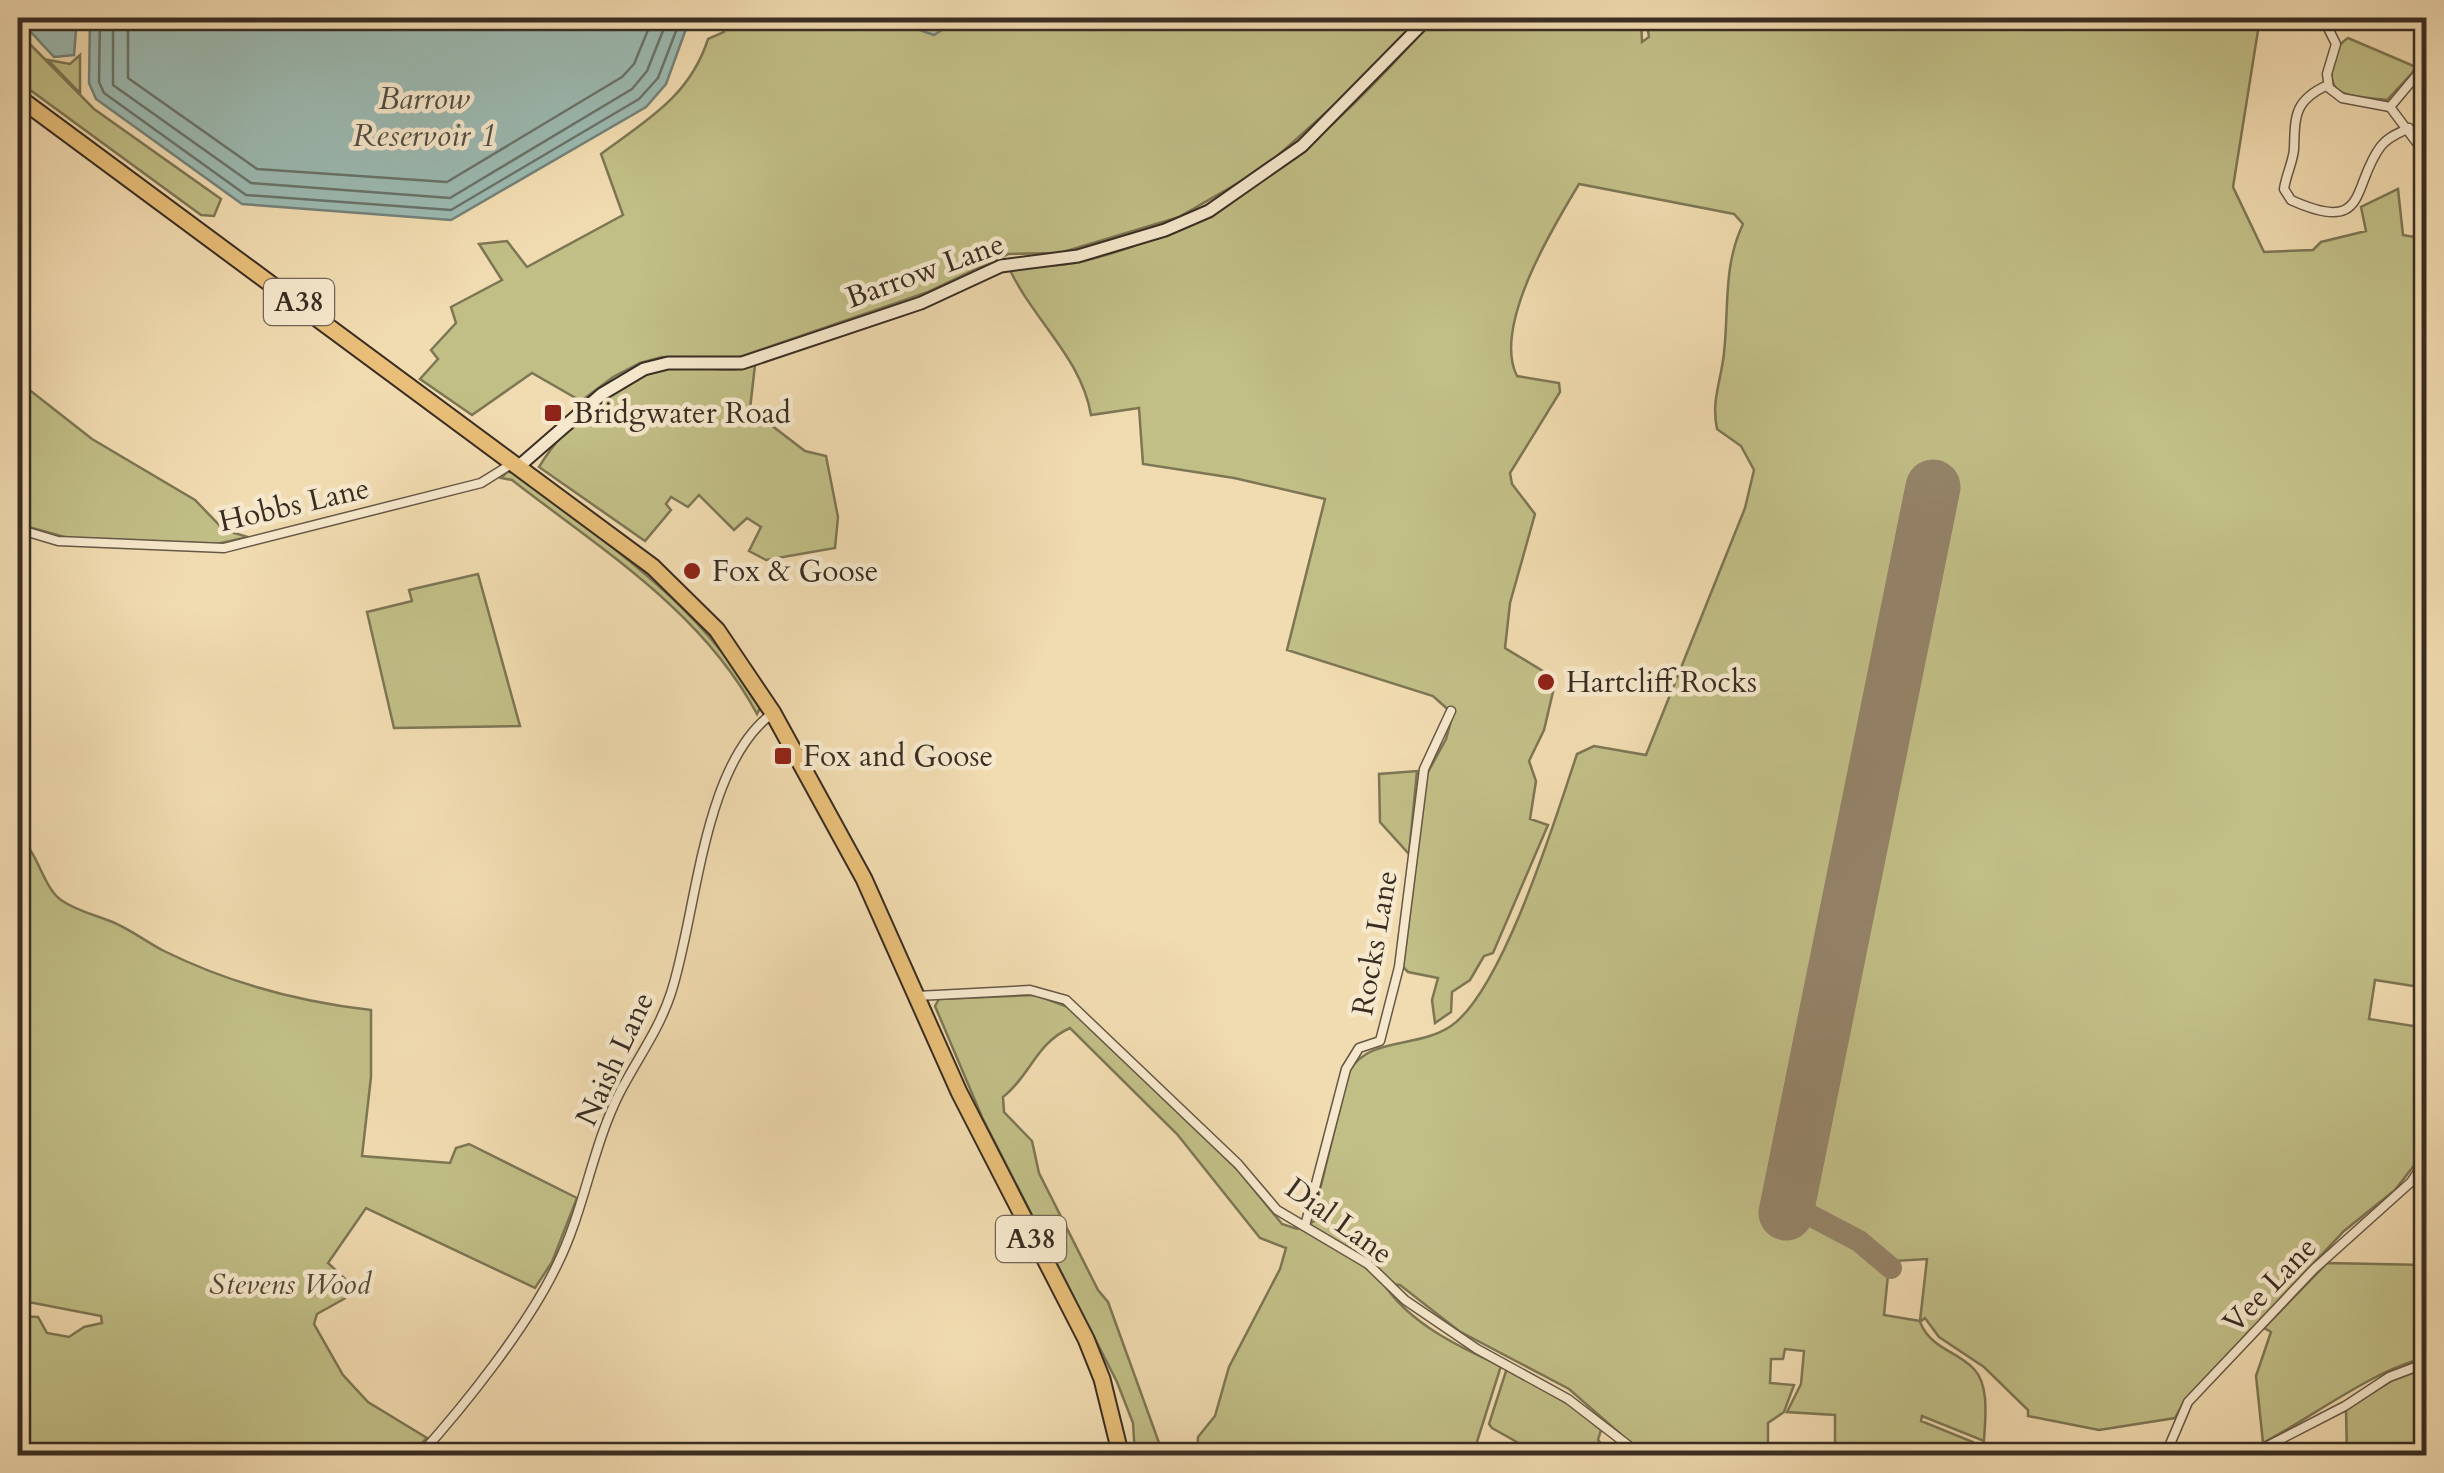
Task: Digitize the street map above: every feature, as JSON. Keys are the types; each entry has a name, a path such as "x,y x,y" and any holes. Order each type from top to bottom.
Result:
{"highway":[{"name":"A38","path":"18,97 653,567 689,599 732,648 774,713 864,879 975,1126 1086,1339 1102,1379 1121,1456"}],"main road":[{"name":"Barrow Lane","path":"516,465 602,394 644,369 668,363 742,363 931,299 1001,266 1078,256 1165,230 1209,211 1302,146 1428,18"}],"street":[{"path":"2323,18 2336,44 2328,85"},
{"path":"2390,107 2416,76 2426,52"},
{"path":"2328,85 2342,98 2390,107 2426,155"},
{"path":"2328,85 2308,94 2296,111 2294,151 2284,189 2290,200 2332,210 2352,205 2362,194 2379,148 2409,128"},
{"name":"Hobbs Lane","path":"18,529 58,542 224,548 481,483 516,465"},
{"name":"Rocks Lane","path":"1305,1226 1346,1069 1360,1048 1380,1040 1399,968 1424,769 1451,711"},
{"name":"Naish Lane","path":"419,1456 462,1409 557,1266 619,1094 651,1044 671,992 708,825 755,728 774,713"},
{"name":"Dial Lane","path":"917,996 1030,990 1066,1000 1238,1164 1278,1210 1368,1264 1405,1300 1477,1349 1568,1399 1642,1456"},
{"name":"Vee Lane","path":"2166,1456 2188,1402 2314,1269 2411,1182 2426,1160"},
{"path":"2248,1456 2345,1406 2389,1377 2426,1364"}],"green space":[{"path":"726,18 1420,18 1360,82 1264,168 1179,217 1060,253 1008,254 928,292 734,359 662,357 640,363 581,401 532,373 472,415 420,379 438,359 431,350 456,323 451,307 502,280 479,244 507,241 527,267 623,215 601,154 650,118 678,91 700,59 708,39 724,32"},
{"path":"1434,18 1641,18 1642,42 1649,37 1646,18 2260,18 2233,187 2264,252 2313,250 2321,242 2366,231 2361,207 2398,189 2403,235 2426,239 2426,988 2375,980 2369,1019 2426,1028 2426,1150 2395,1190 2344,1231 2185,1400 2175,1418 2099,1430 2028,1416 2028,1410 1984,1367 1939,1337 1925,1318 1920,1322 1931,1338 1979,1376 1985,1404 1984,1441 1922,1416 1921,1421 1973,1442 1972,1455 1835,1455 1835,1415 1787,1412 1801,1384 1804,1351 1785,1349 1783,1359 1771,1359 1770,1383 1794,1385 1784,1412 1768,1423 1768,1455 1656,1455 1633,1445 1569,1389 1459,1331 1400,1285 1384,1284 1421,1322 1501,1366 1474,1451 1483,1455 1197,1455 1198,1437 1215,1416 1229,1367 1280,1269 1286,1248 1260,1238 1177,1134 1070,1028 1049,1042 1003,1097 1004,1112 1032,1141 1039,1173 1098,1290 1108,1302 1162,1451 1156,1455 1135,1455 1133,1423 1117,1382 982,1117 935,1006 939,999 1036,995 1068,1007 1237,1169 1282,1224 1297,1229 1317,1220 1313,1218 1349,1071 1369,1052 1438,1033 1470,1007 1490,977 1526,900 1577,754 1594,746 1646,755 1745,508 1754,470 1741,446 1717,429 1715,419 1732,256 1743,224 1734,214 1579,184 1541,251 1512,331 1511,355 1517,376 1559,383 1560,392 1510,473 1512,484 1535,514 1510,603 1505,648 1556,679 1544,730 1529,761 1536,781 1530,819 1548,825 1493,953 1484,956 1470,980 1452,992 1451,1012 1435,1023 1432,1000 1438,978 1408,972 1403,967 1427,774 1446,739 1453,714 1433,696 1287,650 1325,499 1234,478 1143,464 1139,408 1091,415 1086,394 1067,357 1009,268 1084,261 1189,223 1279,168 1320,135","holes":["1935,484 1939,490 1798,1182 1802,1200 1894,1261 1927,1259 1920,1321 1884,1315 1888,1275 1841,1236 1782,1213 1780,1205 1925,490"]},
{"path":"18,32 94,109 221,199 214,216 201,215 18,81"},
{"path":"2348,38 2416,67 2415,70 2387,100 2339,91 2331,77 2333,65 2337,49"},
{"path":"80,55 80,93 48,60 70,64"},
{"path":"755,365 750,409 805,451 826,456 838,517 835,548 766,560 749,551 761,527 747,518 734,530 699,495 688,507 671,497 666,504 671,510 645,541 539,467 578,419 632,379 671,367 734,369"},
{"path":"18,381 92,439 195,500 224,530 248,537 217,544 68,538 18,524"},
{"path":"514,472 584,525 681,606 736,671 760,708 757,714 734,677 679,613 581,532 512,480 501,478"},
{"path":"478,574 520,726 394,728 367,612 412,601 409,590"},
{"path":"1417,771 1409,854 1380,822 1379,774"},
{"name":"Stevens Wood","path":"18,840 30,849 61,900 117,924 164,951 265,990 371,1010 371,1077 362,1156 450,1163 456,1148 469,1144 577,1198 552,1262 535,1288 366,1208 328,1263 358,1291 317,1314 314,1324 343,1375 368,1402 427,1438 410,1455 18,1455 19,1316 38,1317 47,1333 69,1337 84,1327 102,1323 101,1316 18,1300"},
{"path":"2327,1263 2426,1265 2426,1358 2386,1372 2263,1443 2256,1376 2271,1332 2264,1328"},
{"path":"1507,1368 1575,1408 1601,1430 1598,1440 1611,1455 1540,1455 1492,1428 1489,1424"},
{"path":"2426,1368 2426,1455 2347,1455 2346,1409 2393,1380"}],"water":[{"path":"18,18 77,18 74,55 54,57"},
{"name":"Barrow Reservoir 1","path":"90,18 690,18 666,84 646,107 451,220 242,204 96,99 89,83"}],"waterway":[{"path":"886,18 934,35 956,21 978,18"}],"taxiway":[{"path":"1790,1192 1800,1210 1859,1241 1891,1268"}],"runway":[{"path":"1786,1213 1933,487"}],"place":[{"name":"Bridgwater Road","path":"553,413"},
{"name":"Fox & Goose","path":"692,571"},
{"name":"Hartcliff Rocks","path":"1546,682"},
{"name":"Fox and Goose","path":"783,756"}]}
